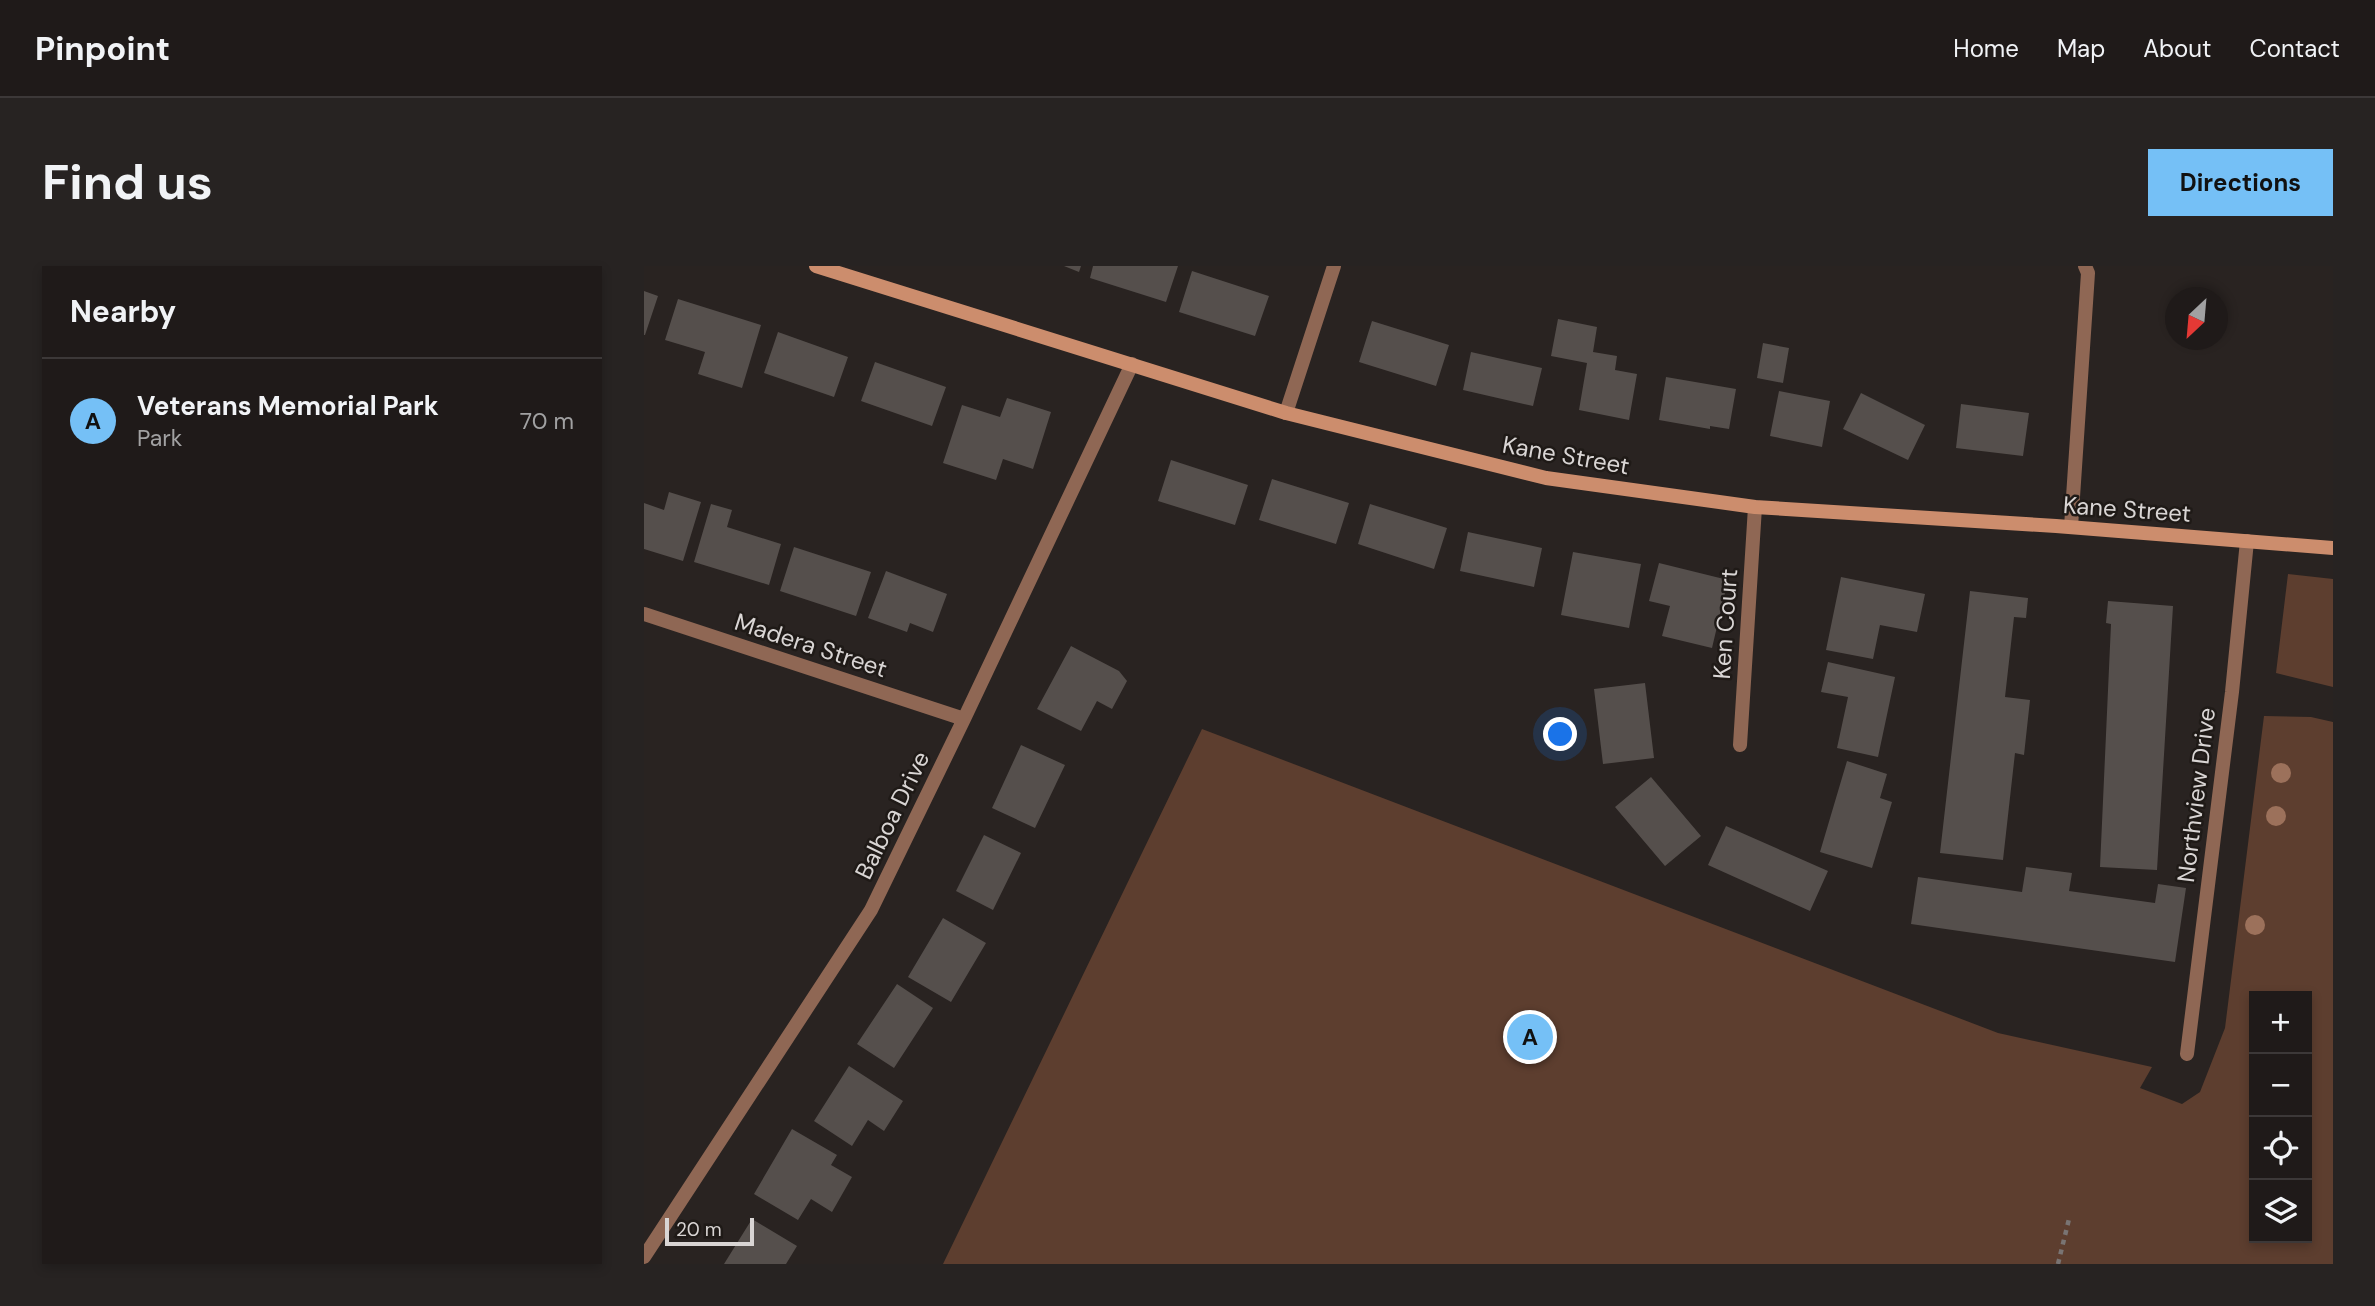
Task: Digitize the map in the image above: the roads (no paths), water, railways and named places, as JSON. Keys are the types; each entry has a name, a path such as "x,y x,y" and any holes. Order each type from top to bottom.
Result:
{"street":[{"name":"Kane Street","path":"817,266 1286,413 1546,478 1755,507 2071,527 2333,548"},
{"path":"1286,413 1334,266"},
{"path":"2071,527 2088,273 2085,266"},
{"name":"Balboa Drive","path":"644,1258 871,910 1132,364"},
{"name":"Ken Court","path":"1740,745 1755,507"},
{"name":"Northview Drive","path":"2187,1054 2232,692 2247,541"},
{"name":"Madera Street","path":"644,614 964,719"}],"place":[{"name":"Veterans Memorial Park","path":"1530,1037"}]}
